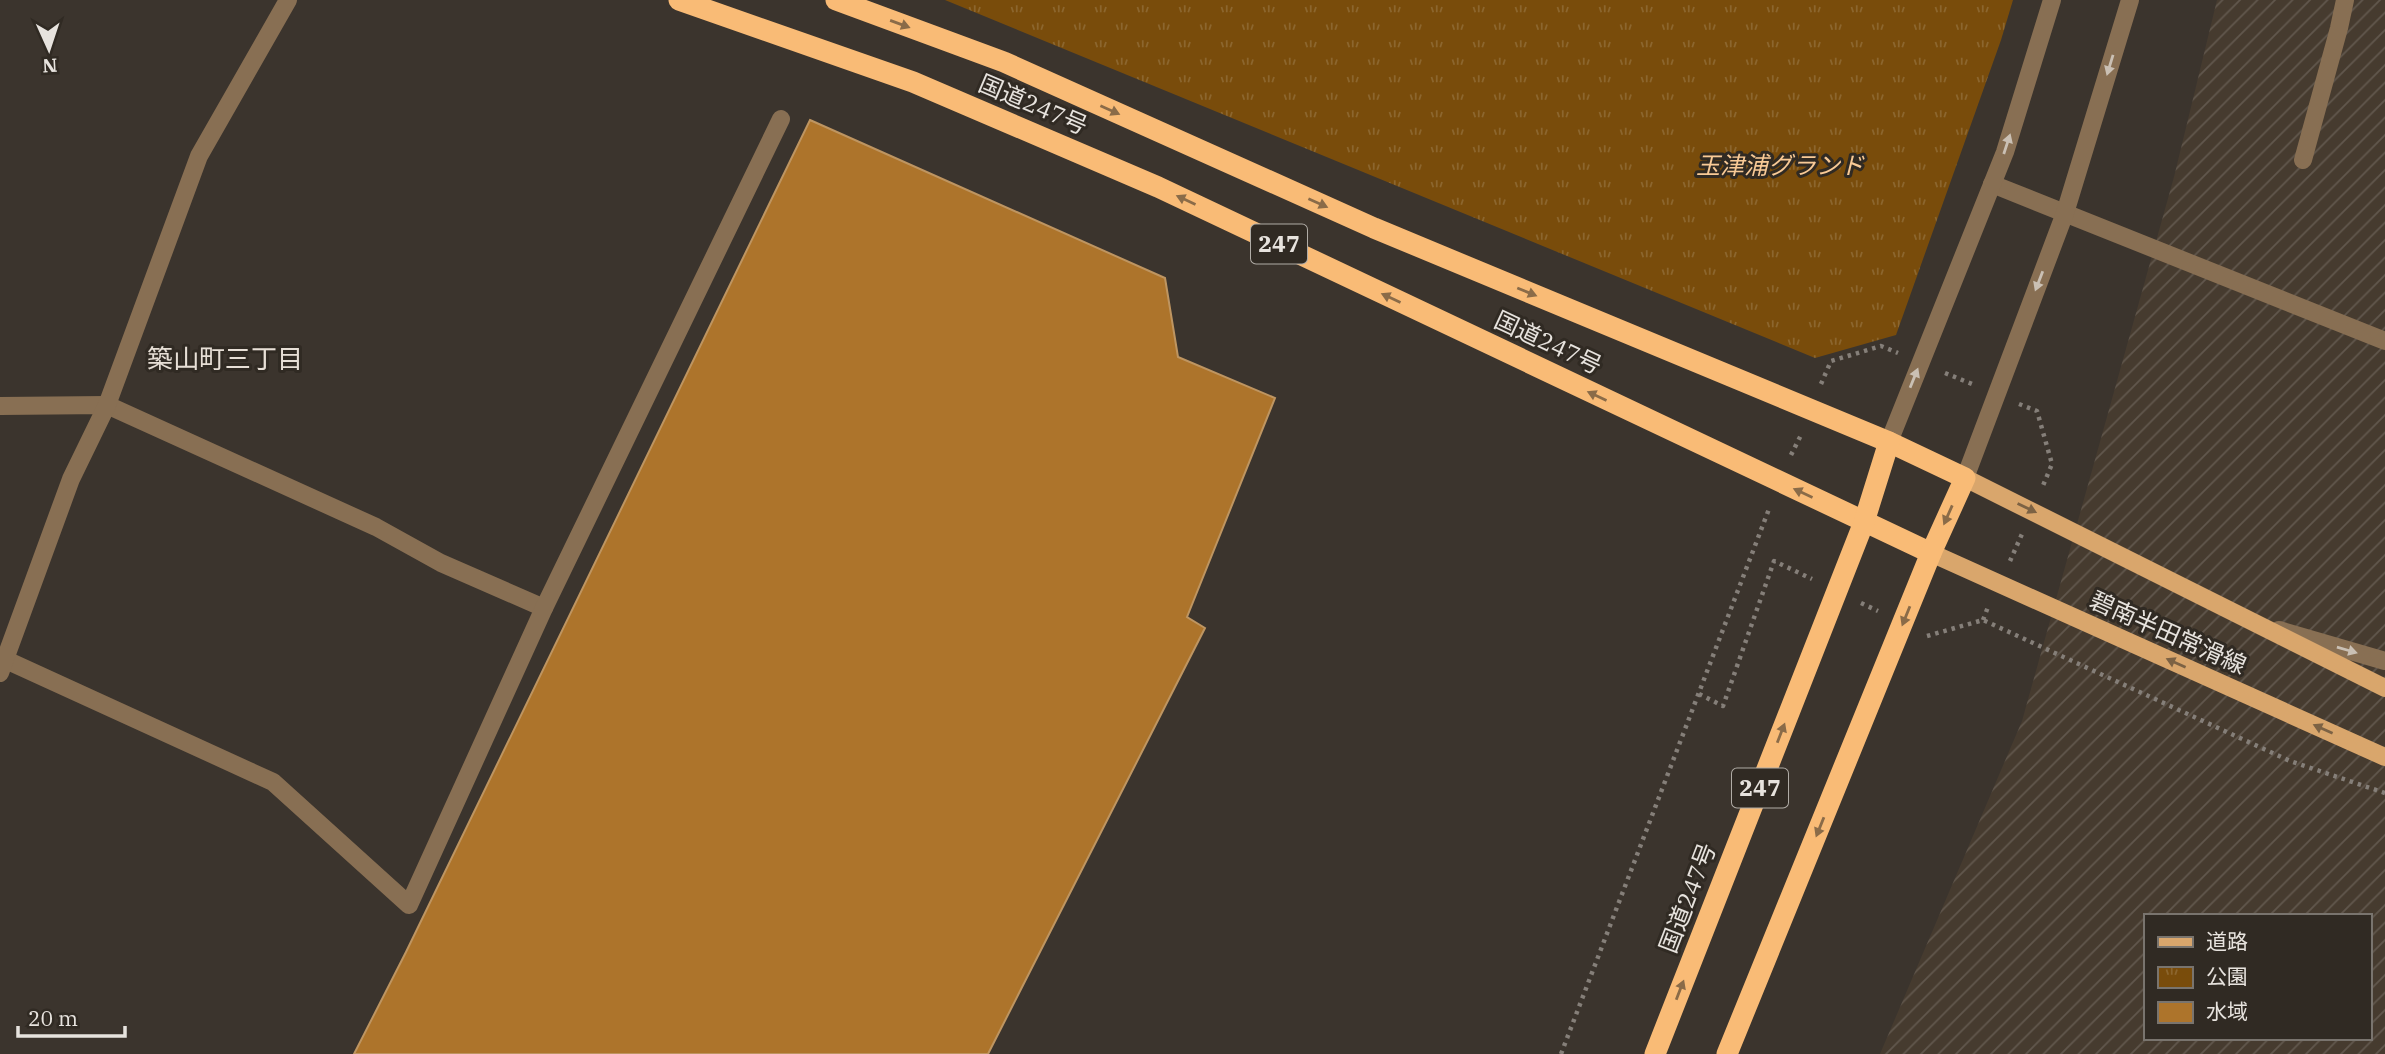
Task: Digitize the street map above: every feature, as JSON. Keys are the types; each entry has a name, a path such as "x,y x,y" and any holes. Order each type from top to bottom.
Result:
{"highway":[{"name":"国道247号","path":"679,0 913,82 1158,187 1864,522 1655,1054"},
{"name":"国道247号","path":"836,0 1004,62 1374,228 1889,442 1965,478"},
{"name":"247","path":"1889,442 1864,522 1931,553"},
{"path":"1727,1054 1931,553 1965,478"}],"main road":[{"name":"碧南半田常滑線","path":"1965,478 2385,688"},
{"name":"碧南半田常滑線","path":"1931,553 2385,757"}],"street":[{"path":"288,0 199,156 107,405 71,479 3,667 273,782 409,905 544,608 781,119"},
{"path":"1889,442 2005,152 2052,0"},
{"path":"1965,478 2065,213 2130,0"},
{"path":"2303,160 2345,0"},
{"path":"1992,184 2385,341"},
{"path":"0,406 107,405 376,527 442,563 544,608"},
{"path":"2263,625 2385,661"}],"path":[{"path":"1699,694 1723,706 1774,561"},
{"path":"1923,637 1983,620 2290,761 2385,793"}],"shaded area":[{"path":"2217,0 2385,0 2385,1054 1880,1054 2022,721 2174,177"}],"green space":[{"name":"玉津浦グランド","path":"945,0 2013,0 1896,335 1815,358"}],"water":[{"path":"810,120 1165,278 1178,357 1275,398 1187,617 1205,628 988,1054 354,1054 406,952"}],"district":[{"name":"築山町三丁目","path":"225,359"}]}
